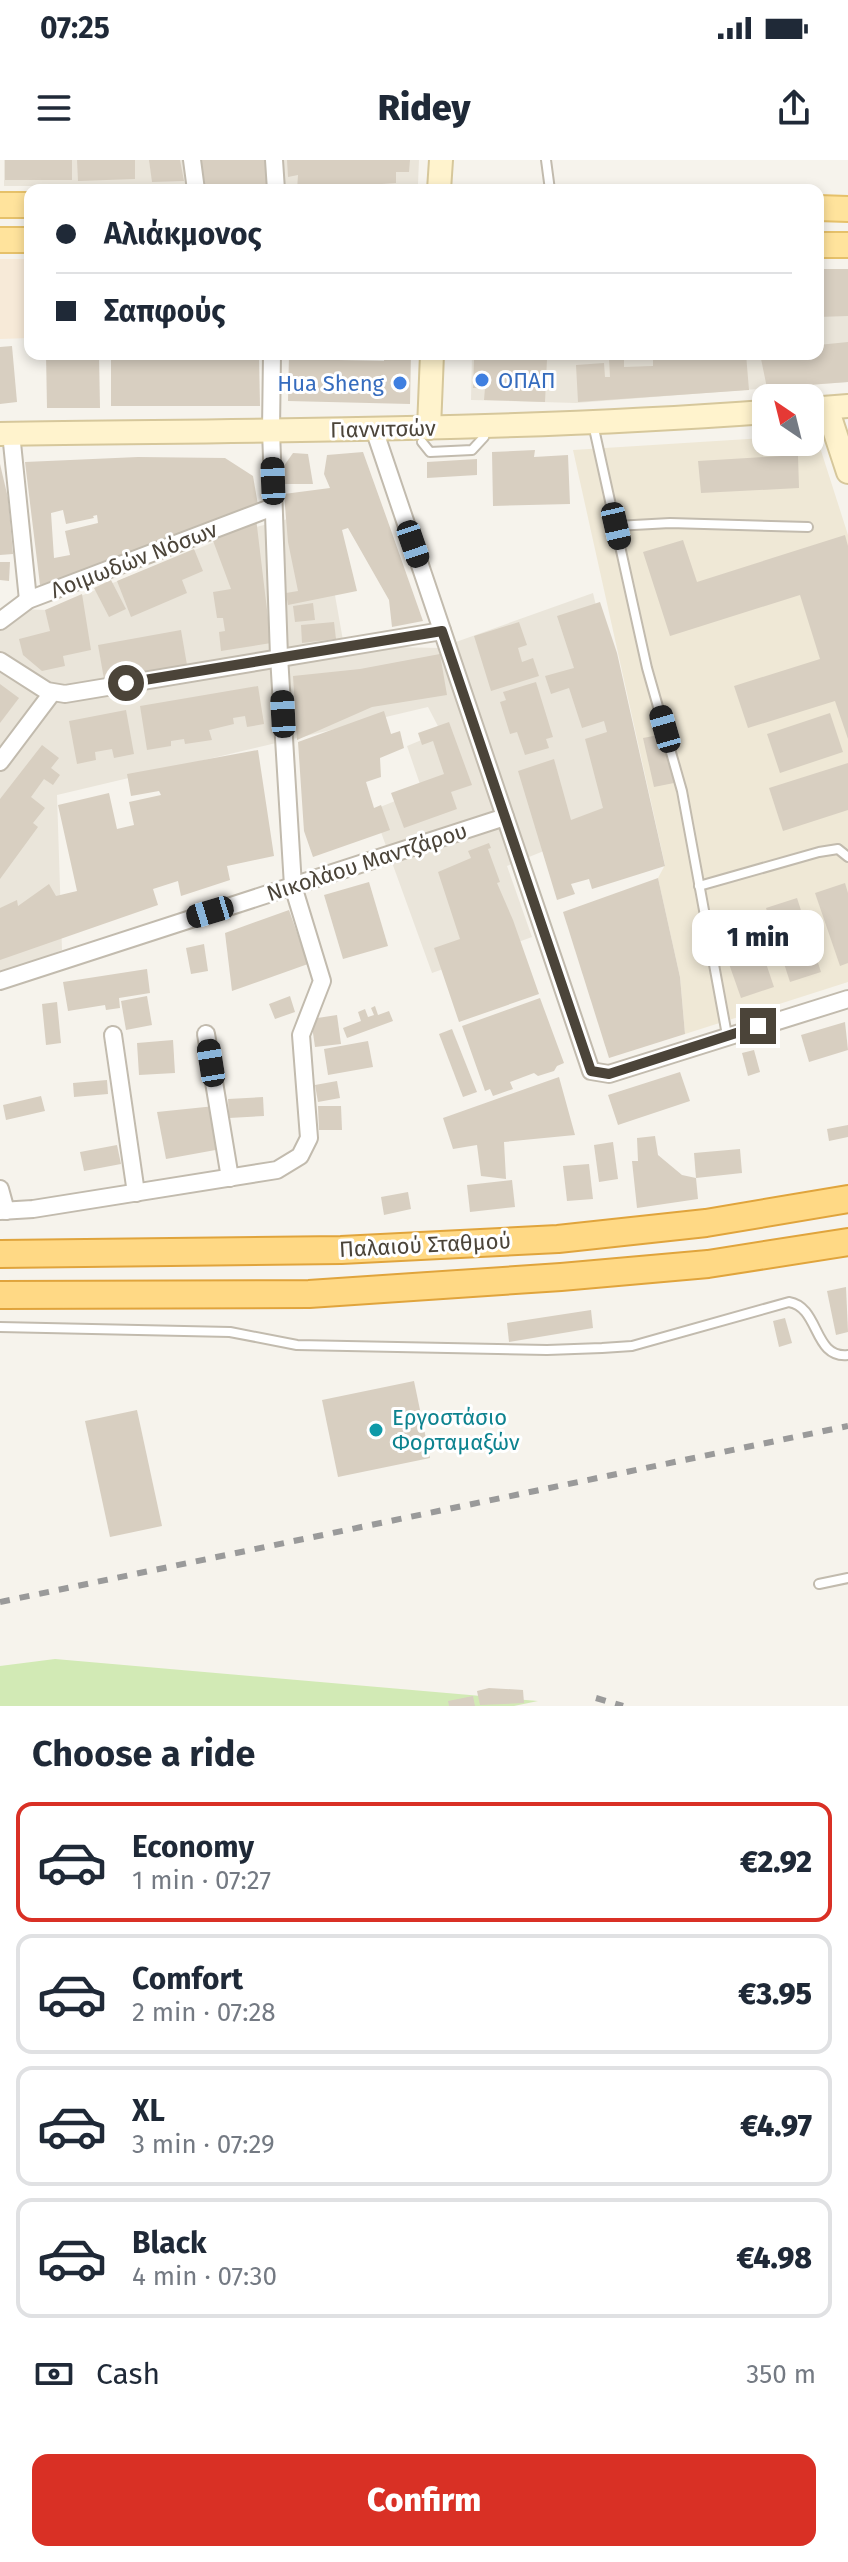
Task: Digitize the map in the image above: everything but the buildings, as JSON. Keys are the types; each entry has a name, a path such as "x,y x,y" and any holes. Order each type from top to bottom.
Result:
{"highway":[{"name":"Παλαιού Σταθμού","path":"0,1254 341,1250 558,1239 706,1223 848,1199"},
{"name":"Παλαιού Σταθμού","path":"0,1295 309,1294 694,1265 848,1242"}],"main road":[{"path":"439,184 441,160"},
{"path":"0,205 24,205"},
{"path":"824,208 848,209"},
{"path":"0,240 24,240"},
{"path":"824,245 848,245"},
{"path":"425,435 431,360"},
{"path":"828,408 848,472"},
{"name":"Γιαννιτσών","path":"6,434 374,429 425,435 752,413"}],"street":[{"path":"192,160 195,184"},
{"path":"274,160 276,184"},
{"path":"0,1189 3,1211 230,1178 277,1170 295,1161 305,1150 309,1138 301,1035 322,981 293,886 273,507 272,360"},
{"path":"374,429 591,1071 609,1074 848,999"},
{"path":"6,434 28,600"},
{"name":"Λοιμωδών Νόσων","path":"0,621 28,600 273,507"},
{"path":"0,661 52,693 65,694 442,631"},
{"path":"0,762 52,693"},
{"name":"Νικολάου Μαντζάρου","path":"0,981 505,817"},
{"path":"206,1034 230,1178"},
{"path":"113,1035 136,1193"}],"lane":[{"path":"546,160 549,184"},
{"path":"593,423 647,668 682,791 727,1035"},
{"path":"425,435 430,452 472,450 484,437"},
{"path":"616,526 670,523 808,527"},
{"path":"699,886 819,852 838,849 848,857"},
{"path":"0,1327 230,1332 297,1345 547,1350 632,1346 789,1302 803,1308 828,1351 839,1356 848,1355"},
{"path":"819,1584 848,1578"}],"shaded area":[{"path":"4,160 419,160 418,184 4,186"},
{"path":"0,259 24,259 24,338 0,339"},
{"path":"824,269 848,269 848,382 752,384 752,389 576,403 471,400 472,360 824,360"},
{"path":"752,439 752,456 823,456 848,535 848,982 685,1034 680,977 658,878 665,865 573,450"},
{"path":"320,511 344,646 439,648 593,593 645,810 507,866 532,937 432,973 373,810 422,790 407,746 441,732 428,707 57,795 62,950 0,974 0,620 19,609 46,610 244,530"}],"green space":[{"path":"55,1659 538,1701 514,1706 0,1706 0,1666"}],"railway":[{"path":"0,1602 848,1426"},
{"path":"596,1698 623,1706"}],"place":[{"name":"ΟΠΑΠ","path":"482,380"},
{"name":"Hua Sheng","path":"400,383"},
{"name":"Εργοστάσιο Φορταμαξών","path":"376,1430"}],"route":[{"path":"126,683 442,631 591,1071 609,1074 758,1026"}]}
